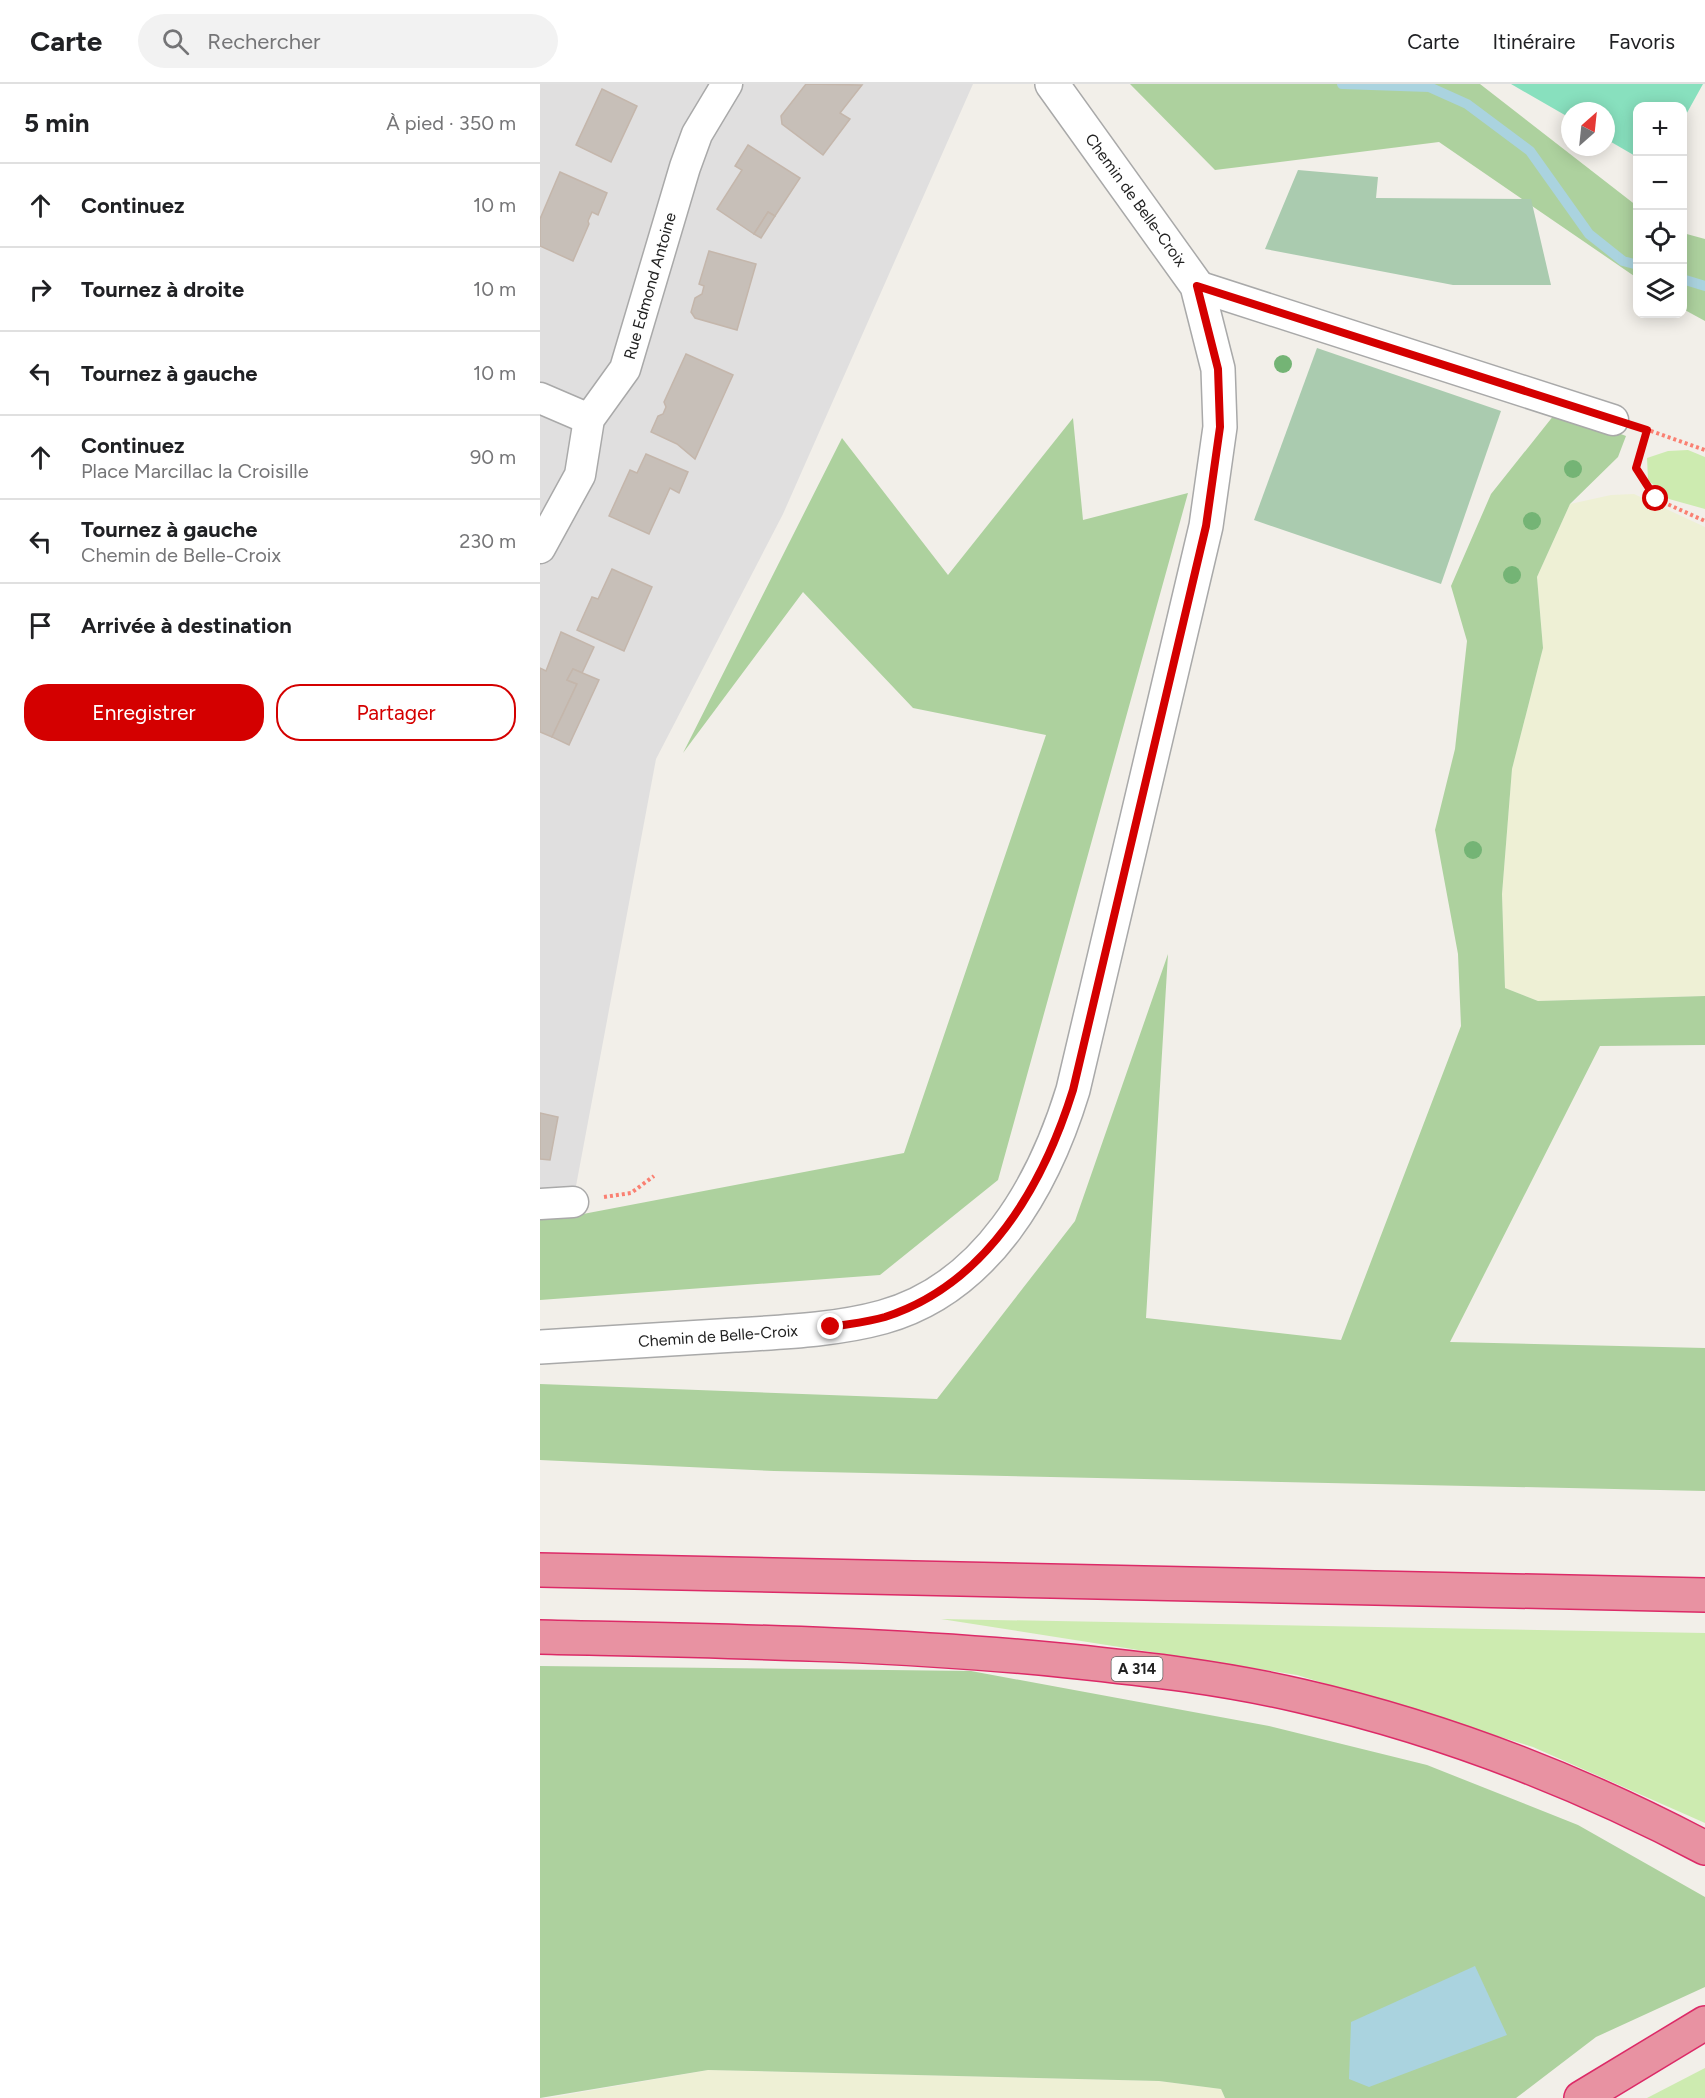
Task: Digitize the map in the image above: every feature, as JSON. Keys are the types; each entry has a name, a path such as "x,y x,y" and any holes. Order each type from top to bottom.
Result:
{"highway":[{"path":"540,1570 1697,1592"},
{"name":"A 314","path":"540,1637 866,1645 1003,1654 1219,1680 1301,1696 1413,1726 1479,1749 1575,1788 1705,1848"},
{"path":"1581,2098 1705,2023"}],"street":[{"name":"Rue Edmond Antoine","path":"540,548 580,475 589,419 625,369 685,167 697,134 727,84"},
{"name":"Chemin de Belle-Croix","path":"540,1347 784,1332 831,1327 884,1317 919,1302 948,1285 1000,1237 1020,1210 1059,1137 1073,1090 1206,526 1220,427 1218,369 1197,286 1052,84"},
{"path":"1197,286 1613,420"},
{"path":"540,398 589,419"},
{"path":"540,1204 573,1202"}],"path":[{"path":"1613,420 1705,450"},
{"path":"1647,430 1636,468 1656,499 1705,520"},
{"path":"573,1202 631,1193 654,1176"}],"shaded area":[{"path":"540,84 973,84 783,514 656,759 573,1202 540,1204"}],"green space":[{"path":"1130,84 1480,84 1561,147 1561,156 1573,156 1633,203 1633,275 1439,142 1215,170"},
{"path":"1511,84 1703,84 1687,113 1687,102 1633,102 1633,155 1615,144 1615,102 1561,102 1561,113"},
{"path":"1298,170 1378,177 1376,198 1531,199 1551,285 1453,285 1265,249"},
{"path":"1687,234 1705,239 1705,321 1687,311"},
{"path":"1317,348 1501,411 1441,584 1254,520"},
{"path":"1558,410 1626,436 1618,457 1570,504 1537,577 1543,648 1512,769 1502,894 1505,988 1538,1001 1705,996 1705,1045 1600,1046 1450,1342 1705,1348 1705,1491 774,1471 540,1460 540,1384 937,1399 1075,1221 1168,954 1146,1318 1341,1340 1461,1026 1458,954 1435,830 1455,749 1467,641 1451,586 1491,494"},
{"path":"1073,418 1083,520 1188,493 998,1180 880,1275 540,1300 540,1216 583,1214 904,1153 1046,735 913,708 803,592 683,753 842,438 948,575"},
{"path":"1688,450 1705,457 1705,509 1669,499 1648,480 1647,458 1668,451"},
{"path":"1634,494 1705,527 1705,996 1538,1001 1505,988 1502,894 1512,769 1543,648 1537,577 1570,504 1611,495"},
{"path":"941,1619 1705,1633 1705,1823 1533,1747 1297,1675"},
{"path":"540,1666 971,1671 1269,1726 1427,1765 1578,1825 1705,1897 1705,1987 1596,2037 1516,2098 1225,2098 1221,2089 1159,2081 708,2070 540,2098"},
{"path":"1705,2068 1705,2098 1647,2098"},
{"path":"708,2070 1159,2081 1221,2089 1225,2098 548,2098"}],"water":[{"path":"1475,1966 1507,2035 1369,2087 1349,2079 1351,2022"}],"building":[{"path":"806,84 862,85 840,113 850,119 823,155 782,124 781,116"},
{"path":"602,89 637,106 611,162 576,145"},
{"path":"748,145 800,178 775,216 768,212 754,234 717,209 742,170 735,166"},
{"path":"560,172 607,193 598,215 592,212 573,261 540,246 540,219"},
{"path":"768,212 775,216 761,238 754,234"},
{"path":"709,251 756,264 737,330 695,318 691,312 695,298 702,294 704,286 699,284"},
{"path":"686,354 733,375 695,459 677,444 651,432 658,416 663,414 666,407 664,402"},
{"path":"646,454 688,472 679,493 670,488 649,534 609,516 630,470 637,473"},
{"path":"612,569 652,587 624,651 577,630 592,597 598,599"},
{"path":"561,632 594,647 582,673 573,669 567,680 577,684 552,737 540,732 540,668 546,671"},
{"path":"573,669 599,680 569,745 552,737 577,684 567,680"},
{"path":"540,1113 558,1117 550,1160 540,1159"}],"waterway":[{"path":"1342,84 1429,87 1467,104 1530,151 1589,234 1623,261 1634,264"},
{"path":"1687,281 1705,286"}],"route":[{"path":"831,1327 884,1317 919,1302 948,1285 1000,1237 1040,1177 1059,1137 1073,1090 1206,526 1220,427 1218,369 1197,286 1647,430 1636,468 1656,499"}]}
